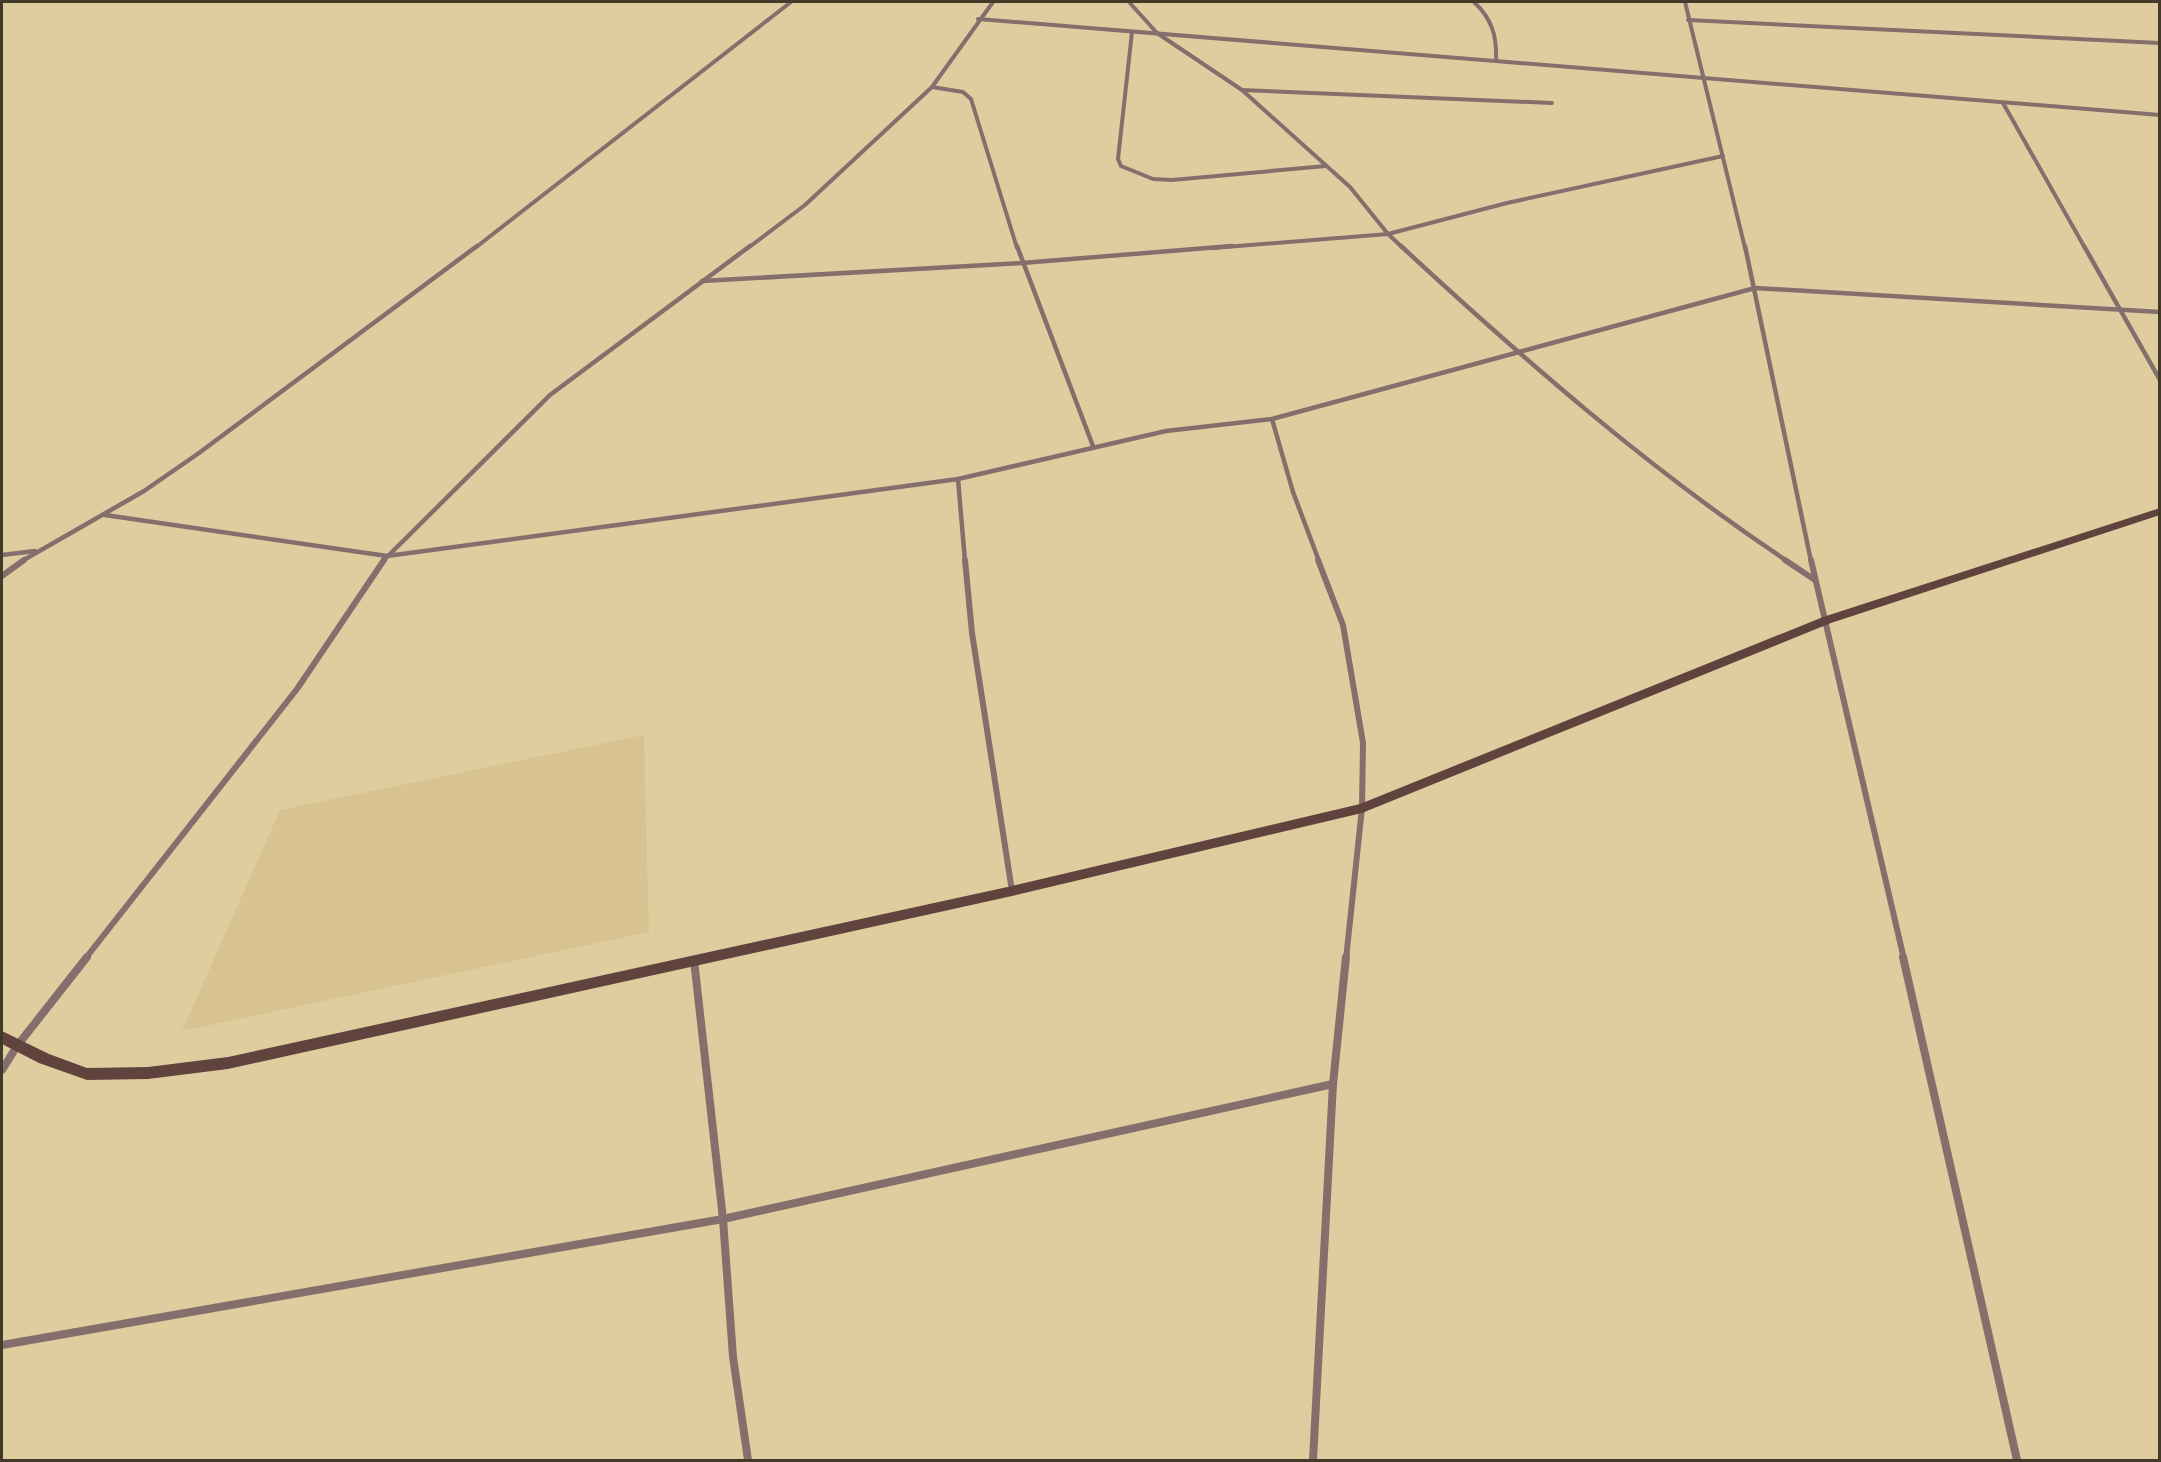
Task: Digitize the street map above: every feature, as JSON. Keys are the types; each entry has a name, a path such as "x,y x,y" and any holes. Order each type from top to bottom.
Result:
{"street":[{"path":"2,576 36,551 105,515 199,453 513,220 791,2"},
{"path":"2,1070 17,1046 297,689 387,555 550,395 805,205 932,87 978,19 993,2"},
{"path":"1129,2 1157,33 1242,90 1326,165 1350,187 1388,234 1518,354 1728,522 1815,580"},
{"path":"1474,2 1485,11 1497,35 1496,60"},
{"path":"1685,2 1702,80 1755,288 1815,580 1827,620 2017,1461"},
{"path":"978,19 1496,60 1702,80 2160,115"},
{"path":"1688,20 2160,43"},
{"path":"1132,32 1118,159 1121,166 1145,177 1172,180 1326,165"},
{"path":"932,87 963,92 971,99 1022,263 1093,446"},
{"path":"1242,90 1551,103"},
{"path":"2003,104 2160,380"},
{"path":"701,281 1022,263 1388,234 1507,203 1723,156"},
{"path":"105,515 387,555 649,522 958,478 1166,431 1272,418 1518,354 1755,288 2160,312"},
{"path":"1272,418 1293,492 1343,625 1363,743 1362,808 1334,1084 1313,1461"},
{"path":"958,478 972,633 1012,891"},
{"path":"2,1037 17,1046 87,1074 148,1073 228,1062 1012,891 1362,808 1827,620 2160,511"},
{"path":"2,555 36,551"},
{"path":"694,960 723,1219 733,1357 748,1461"},
{"path":"2,1345 723,1219 1334,1084"}],"shaded area":[{"path":"644,735 649,932 182,1031 280,810"}]}
